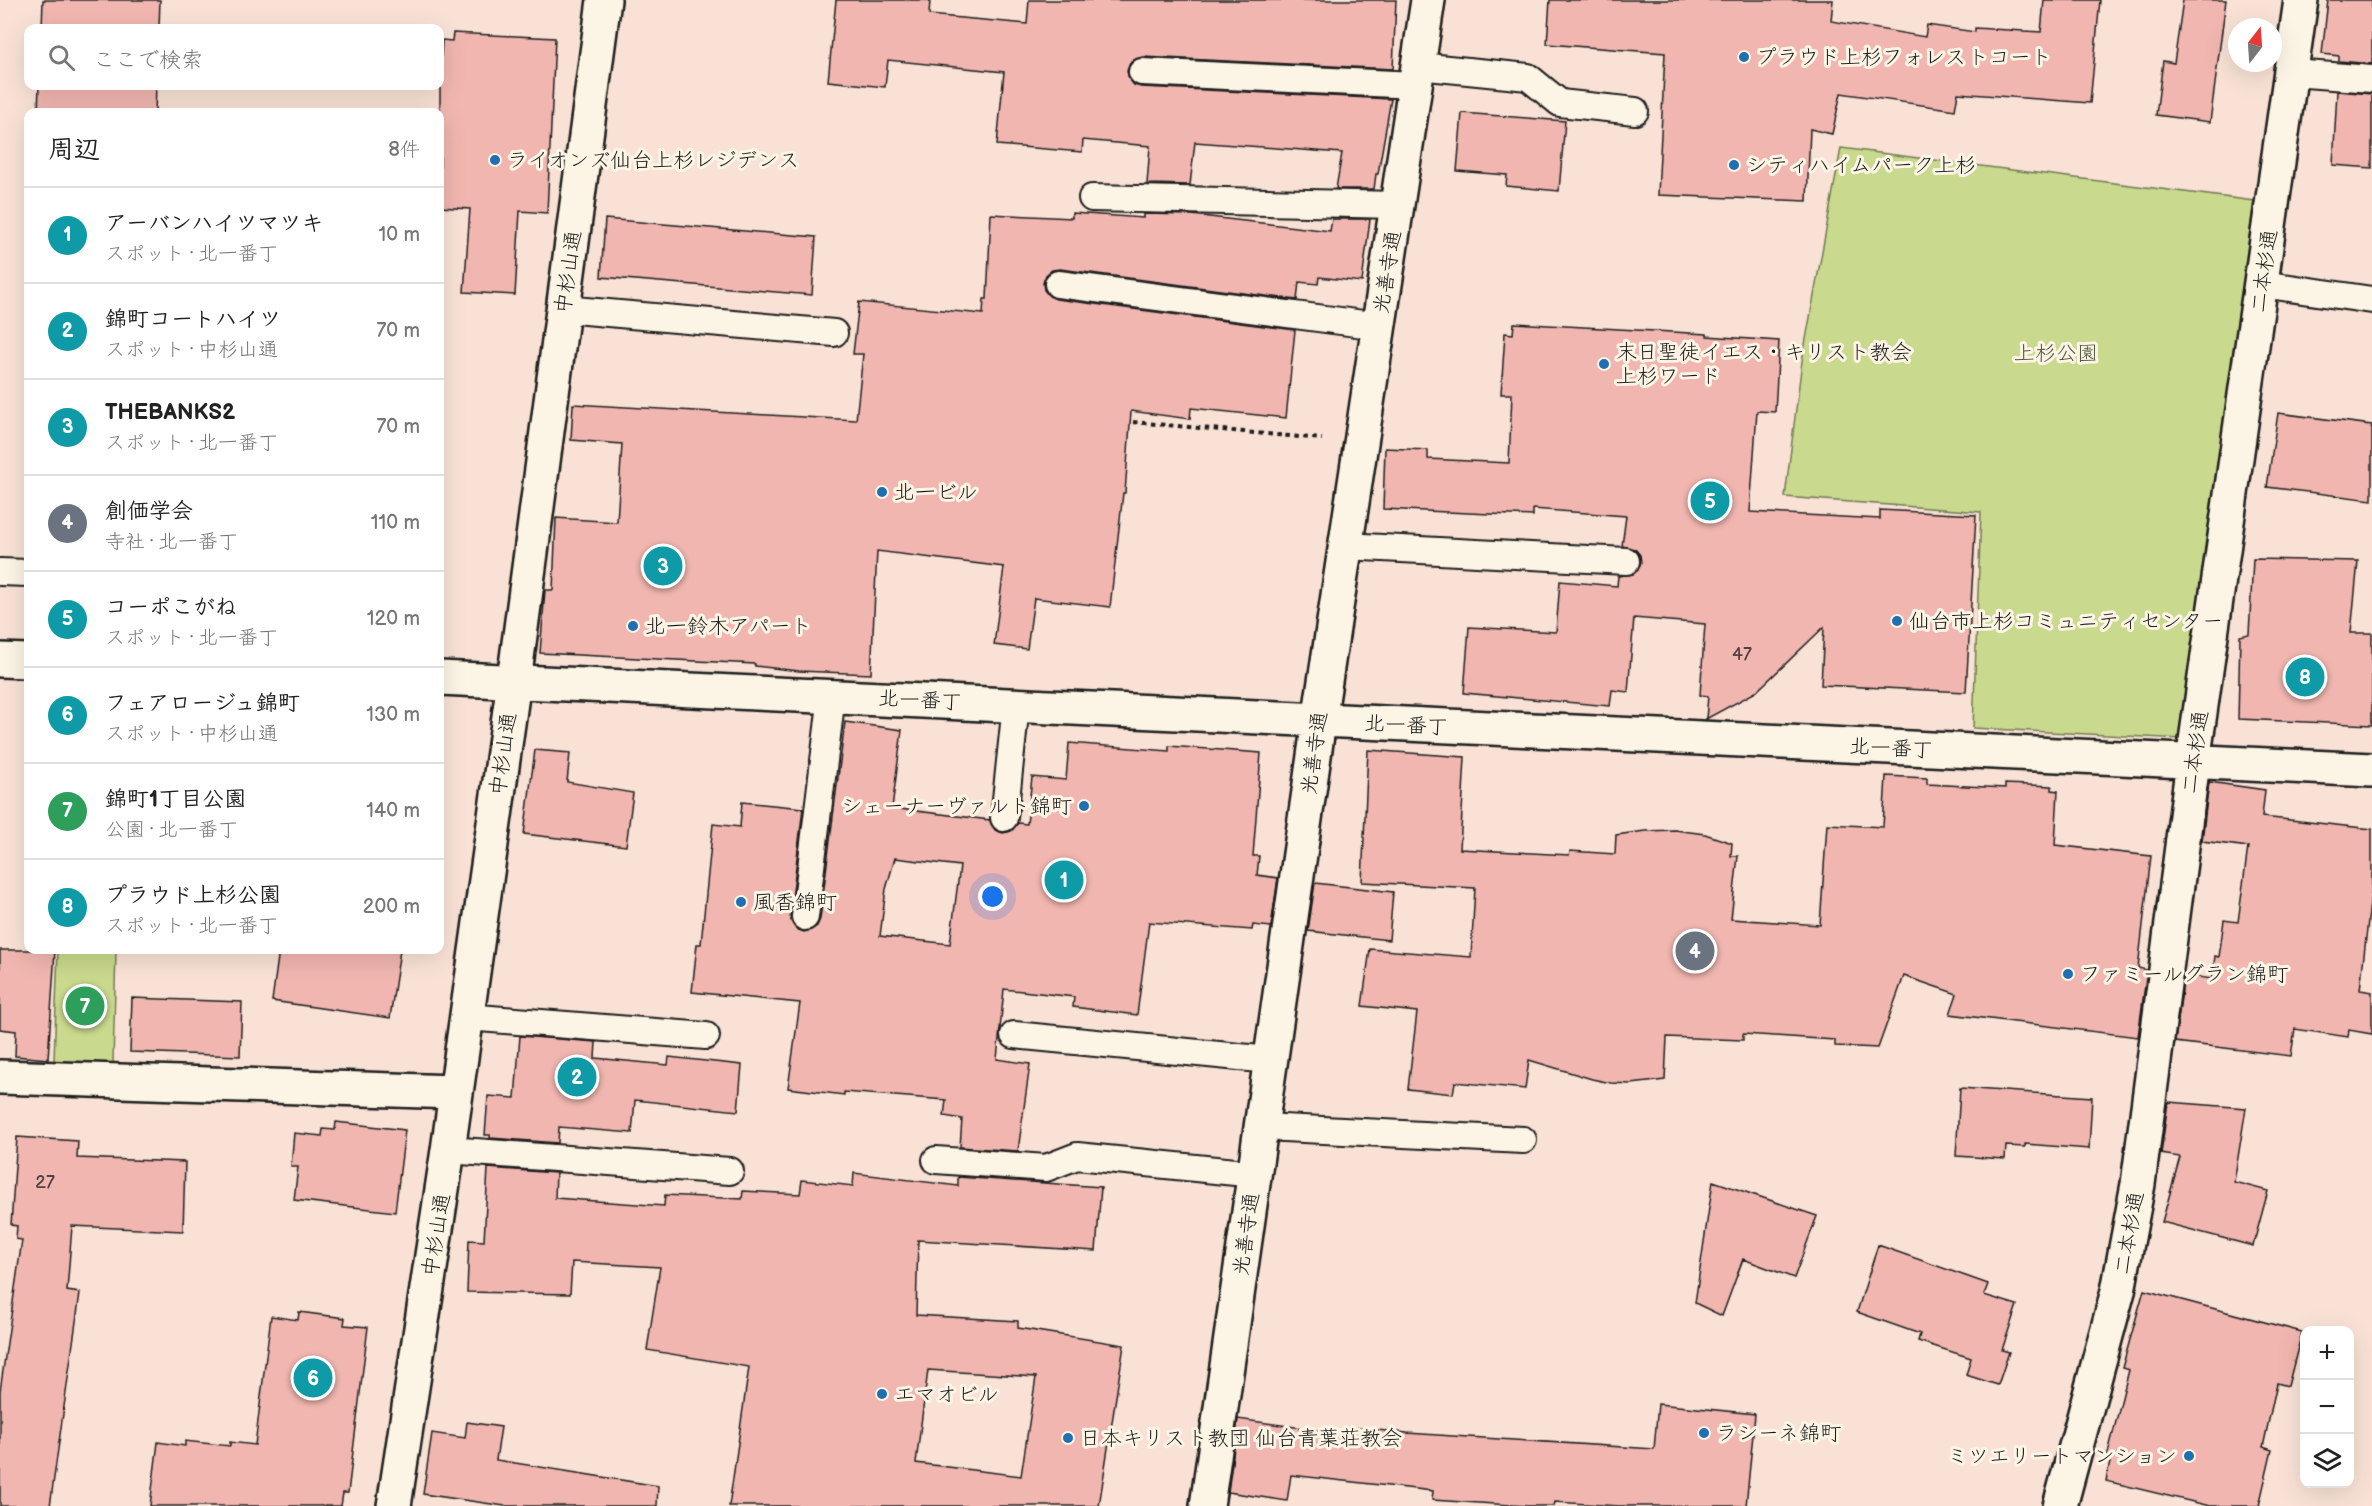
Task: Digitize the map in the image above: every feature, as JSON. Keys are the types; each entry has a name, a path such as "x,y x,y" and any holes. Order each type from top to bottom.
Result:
{"street":[{"name":"中杉山通","path":"394,1506 448,1150 514,681 604,0"},
{"name":"光善寺通","path":"1207,1506 1319,721 1428,0"},
{"name":"二本杉通","path":"2068,1503 2118,1291 2138,1184 2193,762 2301,0"},
{"path":"0,660 24,661"},
{"name":"北一番丁","path":"444,678 2372,770"},
{"path":"0,1077 455,1092"}],"lane":[{"path":"1142,72 1528,77 1560,104 1635,111"},
{"path":"2292,73 2372,79"},
{"path":"1092,198 1397,205"},
{"path":"1058,284 1379,326"},
{"path":"2262,284 2372,300"},
{"path":"563,309 834,333"},
{"path":"1345,546 1626,561"},
{"path":"0,572 24,573"},
{"path":"805,917 832,695"},
{"path":"1004,818 1016,705"},
{"path":"466,1017 706,1036"},
{"path":"1014,1035 1270,1060"},
{"path":"1261,1127 1523,1140"},
{"path":"448,1150 730,1171"},
{"path":"936,1160 1046,1168 1077,1156 1255,1174"}],"path":[{"path":"1133,422 1362,442"}],"green space":[{"name":"上杉公園","path":"1841,148 2254,201 2183,739 1973,728 1981,512 1785,497 1802,361"},
{"path":"58,954 116,954 113,1063 54,1061"}],"building":[{"path":"43,0 160,0 159,24 42,24"},
{"path":"836,0 930,0 929,15 1027,24 1029,0 1396,0 1393,69 1143,57 1130,63 1127,71 1134,85 1141,87 1391,99 1374,189 1336,189 1342,153 1195,142 1190,185 1147,184 1150,146 1083,140 1082,152 997,145 1004,72 888,60 885,87 828,81"},
{"path":"1550,0 1833,0 1831,21 1925,37 1927,25 1975,32 1975,28 2041,32 2044,0 2100,0 2090,103 1958,93 1955,110 1841,93 1832,134 1810,129 1807,201 1658,195 1665,53 1547,44"},
{"path":"2183,0 2226,0 2210,122 2156,115 2163,61 2174,63"},
{"path":"2328,0 2372,0 2372,64 2339,61 2339,56 2322,54"},
{"name":"ライオンズ仙台上杉レジデンス","path":"453,33 555,38 547,213 520,211 515,295 464,292 470,209 444,207 444,108 440,108 440,90 444,90 444,40 452,41"},
{"path":"39,90 156,90 155,108 38,108"},
{"path":"2337,91 2372,94 2372,168 2333,165"},
{"path":"1462,113 1565,121 1559,191 1506,186 1507,175 1457,171"},
{"path":"1072,213 1143,218 1143,214 1192,215 1330,231 1332,219 1370,219 1362,282 1319,277 1318,284 1299,282 1297,300 1060,269 1052,270 1046,275 1043,283 1044,290 1056,299 1295,330 1286,418 1191,408 1190,419 1131,411 1125,493 1123,493 1110,607 1034,598 1027,649 994,645 1004,567 877,551 871,674 799,671 755,666 755,664 540,653 545,590 553,590 556,518 617,522 622,444 571,440 573,404 856,420 863,354 853,354 859,302 983,314 984,299 987,299 991,214 1072,218"},
{"path":"605,219 816,237 812,295 601,277"},
{"path":"1514,323 1707,334 1707,336 1779,341 1775,412 1757,411 1750,512 1880,519 1880,510 1976,515 1966,692 1821,685 1824,627 1756,692 1706,719 1708,696 1700,695 1705,624 1634,618 1628,692 1612,690 1610,706 1464,693 1469,627 1556,632 1560,581 1617,586 1618,576 1633,574 1638,570 1641,562 1640,555 1635,549 1622,546 1626,516 1533,509 1533,516 1383,509 1385,448 1428,450 1428,459 1509,463 1512,394 1501,394 1505,333 1513,334"},
{"path":"2278,413 2372,425 2372,500 2267,487"},
{"path":"2253,559 2358,561 2351,633 2372,633 2372,725 2238,719 2240,636 2249,634"},
{"path":"845,722 902,730 892,808 990,820 995,830 1003,833 1011,831 1018,823 1027,824 1032,777 1066,780 1069,743 1169,751 1169,746 1261,753 1253,856 1259,856 1257,875 1278,878 1271,927 1253,925 1252,930 1149,922 1137,1015 1073,1007 1074,997 1004,989 997,1059 1030,1064 1018,1151 960,1147 962,1119 944,1116 946,1100 844,1092 844,1095 788,1088 800,1003 692,992 697,944 701,944 713,824 740,827 742,802 803,808 790,916 796,929 804,932 817,926 820,919","holes":["895,858 960,866 950,944 880,936 886,889"]},
{"path":"535,750 570,753 567,782 633,793 626,846 524,834"},
{"path":"1368,750 1465,757 1460,849 1569,855 1570,851 1615,854 1616,835 1675,830 1705,834 1732,843 1731,856 1738,856 1731,919 1820,925 1827,824 1883,827 1886,776 1927,778 1927,784 2005,788 2005,784 2052,786 2052,790 2058,791 2055,845 2151,856 2138,968 2147,970 2138,1037 1950,1014 1957,994 1904,976 1878,1048 1835,1046 1835,1040 1743,1034 1743,1040 1667,1037 1665,1080 1631,1084 1611,1083 1529,1060 1525,1089 1455,1082 1453,1094 1408,1089 1417,1012 1362,1006 1370,949 1471,957 1475,888 1362,882"},
{"path":"2209,782 2265,790 2262,817 2372,829 2372,886 2360,990 2372,992 2372,1034 2349,1030 2348,1037 2295,1029 2291,1056 2175,1042 2184,975 2212,979 2215,956 2219,957 2224,920 2238,922 2248,847 2202,841"},
{"path":"1315,883 1393,892 1389,940 1308,931"},
{"path":"0,950 24,950 24,954 55,954 48,1059 15,1056 16,1031 0,1029"},
{"path":"278,954 399,954 390,1018 272,1001"},
{"path":"132,998 242,1002 240,1056 130,1052"},
{"path":"520,1036 596,1042 595,1058 668,1065 669,1057 742,1065 738,1111 635,1100 632,1133 559,1127 558,1143 490,1138 490,1135 485,1135 488,1096 515,1098"},
{"path":"1960,1088 2092,1097 2089,1149 2025,1144 2025,1147 2006,1146 2005,1159 1956,1156"},
{"path":"2168,1102 2246,1108 2234,1182 2268,1191 2253,1246 2162,1222 2180,1157 2161,1154"},
{"path":"336,1122 405,1130 395,1212 294,1200 298,1167 291,1167 294,1133 322,1136 323,1129 335,1130"},
{"path":"17,1137 78,1141 77,1158 185,1162 183,1231 72,1226 67,1291 80,1293 50,1506 0,1506 0,1391 22,1240 16,1239 17,1226 11,1225"},
{"path":"488,1168 556,1173 555,1198 664,1206 665,1195 742,1199 743,1191 800,1194 802,1180 853,1186 854,1173 958,1186 958,1177 1101,1187 1096,1251 918,1240 916,1315 1018,1321 1018,1328 1124,1345 1099,1506 729,1506 749,1367 647,1350 660,1267 572,1262 570,1294 467,1292 469,1240 484,1241","holes":["928,1370 1036,1377 1021,1476 916,1463"]},
{"path":"1713,1181 1817,1216 1794,1278 1743,1259 1722,1316 1695,1303"},
{"path":"1878,1245 1988,1284 1984,1295 2017,1305 2002,1350 2009,1352 1998,1385 1966,1375 1971,1358 1918,1341 1920,1334 1857,1312"},
{"path":"2144,1290 2300,1331 2288,1386 2277,1383 2263,1447 2272,1450 2259,1506 2210,1506 2106,1481 2110,1462 2106,1461 2129,1370 2122,1368"},
{"path":"299,1312 345,1318 344,1325 368,1327 348,1493 343,1493 341,1506 150,1506 158,1442 185,1446 185,1441 230,1446 230,1442 255,1445 271,1316 298,1320"},
{"path":"1658,1404 1755,1414 1746,1506 1619,1506 1555,1502 1554,1506 1527,1506 1432,1500 1433,1491 1291,1475 1287,1501 1228,1492 1238,1419 1346,1434 1347,1427 1654,1449"},
{"path":"467,1422 501,1427 496,1460 658,1486 657,1506 505,1506 423,1494 432,1433 465,1438"}],"place":[{"name":"プラウド上杉フォレストコート","path":"1744,57"},
{"name":"ライオンズ仙台上杉レジデンス","path":"495,160"},
{"name":"シティハイムパーク上杉","path":"1734,165"},
{"name":"末日聖徒イエス・キリスト教会 上杉ワード","path":"1604,364"},
{"name":"北一ビル","path":"882,492"},
{"name":"コーポこがね","path":"1710,501"},
{"name":"THEBANKS2","path":"663,566"},
{"name":"仙台市上杉コミュニティセンター","path":"1897,621"},
{"name":"北一鈴木アパート","path":"633,626"},
{"name":"プラウド上杉公園","path":"2305,677"},
{"name":"シェーナーヴァルト錦町","path":"1084,806"},
{"name":"アーバンハイツマツキ","path":"1064,880"},
{"name":"風香錦町","path":"741,902"},
{"name":"創価学会","path":"1695,951"},
{"name":"ファミールグラン錦町","path":"2068,974"},
{"name":"錦町1丁目公園","path":"85,1006"},
{"name":"錦町コートハイツ","path":"577,1077"},
{"name":"フェアロージュ錦町","path":"313,1378"},
{"name":"エマオビル","path":"882,1394"},
{"name":"ラシーネ錦町","path":"1704,1433"},
{"name":"日本キリスト教団 仙台青葉荘教会","path":"1068,1438"},
{"name":"ミツエリートマンション","path":"2189,1456"}]}
